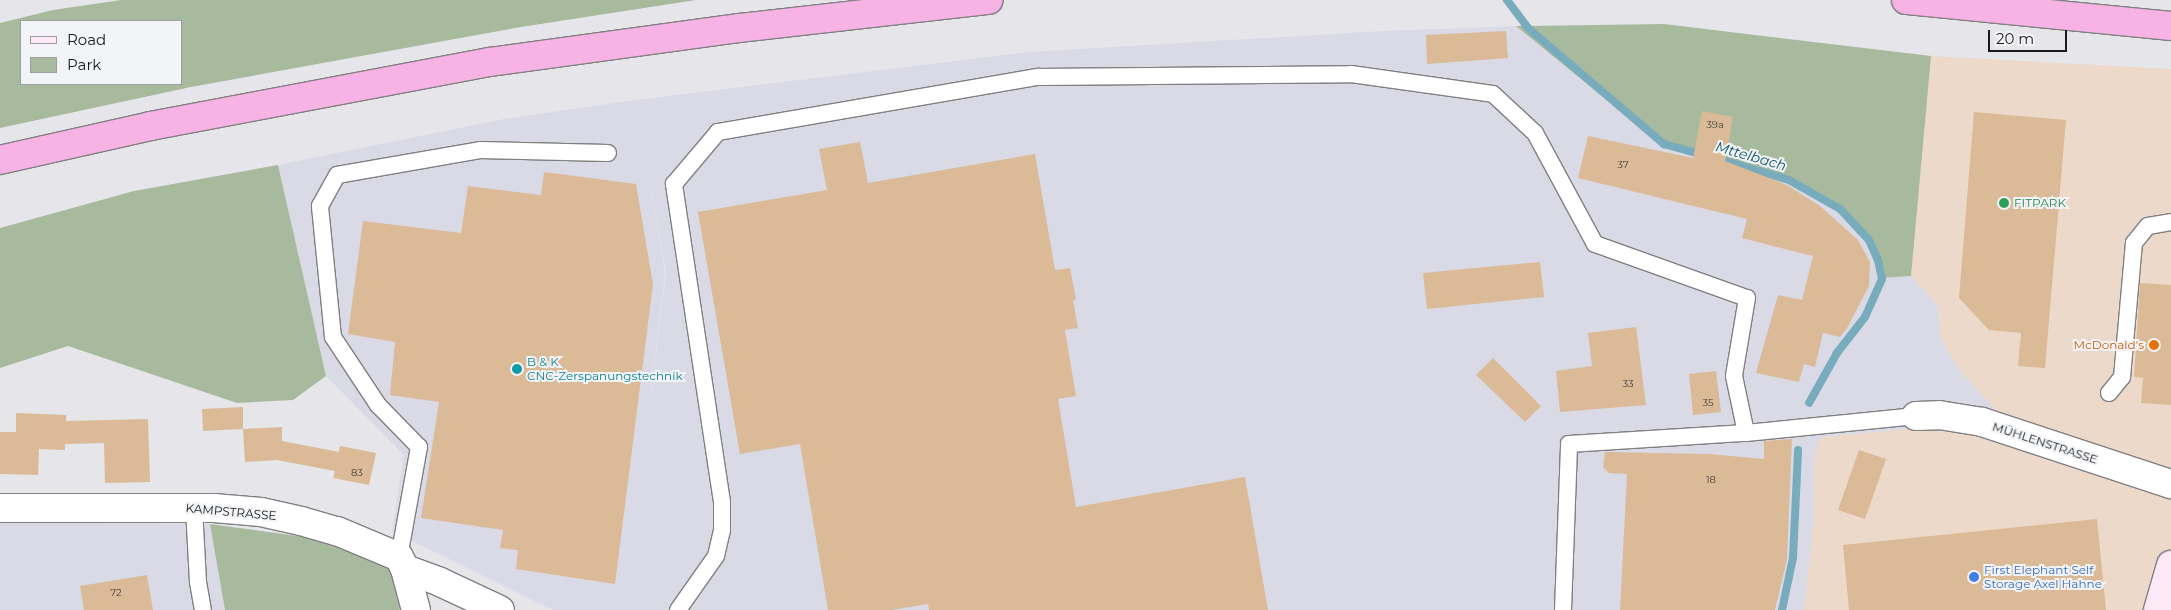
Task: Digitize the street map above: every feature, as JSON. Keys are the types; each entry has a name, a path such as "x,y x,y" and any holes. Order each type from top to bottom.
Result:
{"highway":[{"path":"0,160 151,126 490,62 739,28 988,0"},
{"path":"1906,0 2171,26"}],"street":[{"name":"MÜHLENSTRASSE","path":"1916,416 1939,415 1982,422 2171,484"},
{"name":"KAMPSTRASSE","path":"0,508 194,508 261,512 338,531 500,610"},
{"path":"402,563 416,610"},
{"path":"2158,610 2171,565"}],"lane":[{"path":"678,610 716,556 722,530 722,502 674,184 718,132 1038,77 1351,74 1493,94 1535,134 1595,244 1747,298 1734,376 1746,432"},
{"path":"402,563 419,446 378,405 333,337 320,206 337,175 480,150 608,152"},
{"path":"2109,393 2122,377 2134,243 2148,226 2171,222"},
{"path":"1563,610 1569,444 1746,432 1916,416"},
{"path":"194,508 198,582 203,610"}],"shaded area":[{"path":"1516,26 1663,146 1788,181 1839,211 1867,241 1876,261 1880,278 1911,276 1938,306 1940,337 1960,371 1996,410 1984,433 1967,428 1917,428 1821,437 1814,461 1814,518 1804,610 553,610 392,531 404,455 326,376 278,165 504,119 636,100 1028,52 1383,31","holes":["647,165 666,272 646,435 665,272"]},
{"path":"1931,56 2171,69 2171,610 1804,610 1814,518 1814,461 1821,437 1917,428 1996,410 1960,371 1940,337 1938,306 1911,276"},
{"path":"0,522 210,524 225,610 0,610"}],"green space":[{"path":"121,0 696,0 521,27 191,87 0,128 0,23 53,10"},
{"path":"1664,24 1931,56 1911,276 1880,278 1876,261 1867,241 1839,211 1788,181 1663,146 1516,26"},
{"path":"278,165 326,376 293,400 237,403 68,346 0,368 0,228 134,191"},
{"path":"210,524 334,541 387,564 390,569 400,610 225,610"}],"building":[{"path":"1506,31 1508,58 1427,64 1426,35"},
{"path":"1702,111 1733,117 1725,161 1787,185 1820,206 1858,240 1870,262 1869,286 1847,328 1840,337 1823,333 1815,367 1804,364 1799,382 1756,373 1778,295 1802,300 1813,256 1742,238 1747,219 1578,178 1588,136 1693,158"},
{"path":"1974,112 2066,120 2045,368 2018,366 2021,333 1989,330 1959,298"},
{"path":"860,142 868,183 1035,154 1055,270 1070,268 1076,300 1073,300 1078,328 1065,330 1076,396 1058,399 1076,507 1245,477 1268,610 929,610 928,604 891,610 828,610 800,444 740,454 698,212 827,190 819,149"},
{"name":"B & K CNC-Zerspanungstechnik","path":"544,172 636,184 653,284 615,584 516,569 518,550 500,548 503,530 421,518 439,402 390,395 395,342 348,334 363,221 461,233 468,186 541,195"},
{"path":"1540,262 1544,297 1427,309 1423,273"},
{"name":"McDonald's","path":"2140,283 2171,285 2171,405 2141,403 2143,378 2134,377"},
{"path":"1636,327 1646,405 1560,412 1556,371 1592,366 1588,333"},
{"path":"1493,358 1541,406 1525,422 1476,375"},
{"path":"1716,371 1721,412 1693,415 1689,374"},
{"path":"243,407 243,429 203,431 202,409"},
{"path":"16,413 66,415 66,421 148,419 150,482 105,483 104,443 65,444 65,450 39,449 38,475 0,474 0,432 16,432"},
{"path":"282,427 282,441 339,452 340,446 376,453 369,485 333,478 335,471 277,460 245,462 243,429"},
{"path":"1792,439 1787,559 1775,610 1620,610 1627,474 1609,473 1603,467 1605,452 1709,454 1764,459 1764,441"},
{"path":"1859,450 1886,459 1865,519 1838,510"},
{"name":"First Elephant Self Storage Axel Hahne","path":"2097,519 2106,610 1849,610 1843,545"},
{"path":"147,575 153,610 84,610 80,586"}],"waterway":[{"name":"Mttelbach","path":"1507,0 1528,28 1664,144 1703,155"},
{"name":"Mttelbach","path":"1716,158 1789,180 1840,209 1869,240 1878,260 1882,279 1865,317 1837,353 1809,403"},
{"name":"Mttelbach","path":"1782,610 1793,558 1798,450"}],"place":[{"name":"FITPARK","path":"2004,203"},
{"name":"McDonald's","path":"2154,345"},
{"name":"B & K CNC-Zerspanungstechnik","path":"517,369"},
{"name":"First Elephant Self Storage Axel Hahne","path":"1974,577"}]}
